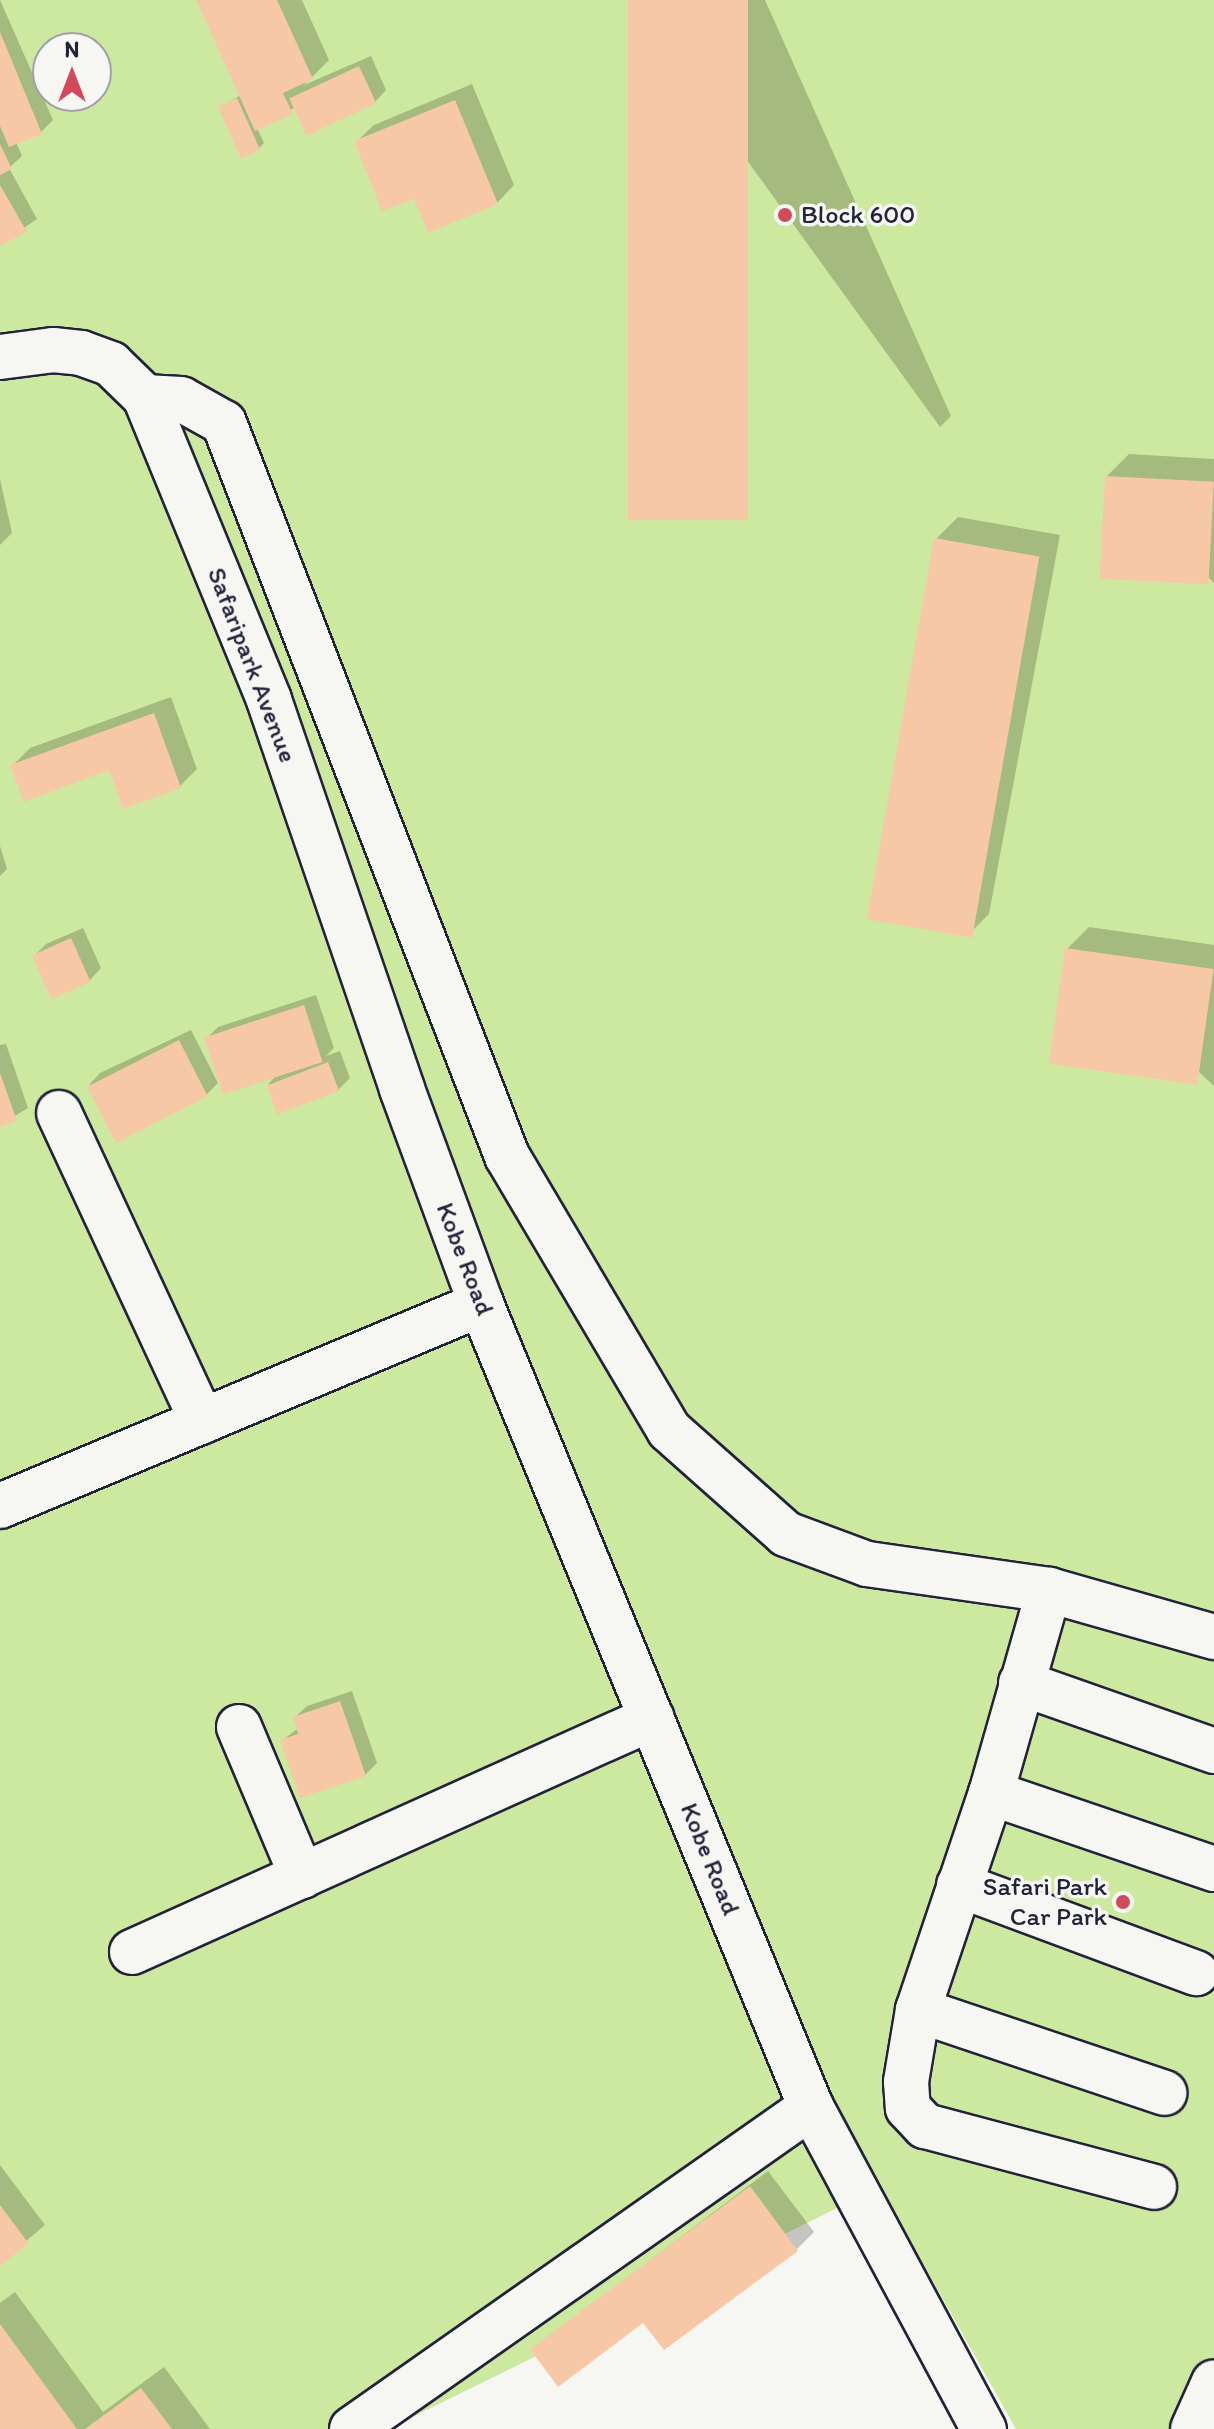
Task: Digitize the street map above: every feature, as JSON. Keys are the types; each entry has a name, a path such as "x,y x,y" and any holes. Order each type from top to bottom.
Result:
{"street":[{"name":"Safaripark Avenue","path":"0,357 53,350 81,353 111,364 145,397 269,700 402,1089"},
{"path":"145,397 181,399 224,423 507,1156 669,1430 786,1534 867,1564 1049,1590 1214,1637"},
{"name":"Kobe Road","path":"402,1089 481,1304 811,2107 984,2429"},
{"path":"59,1113 202,1421"},
{"path":"0,1506 481,1304"},
{"path":"1049,1590 991,1793 918,2010 906,2082 908,2108 925,2126 1154,2187"},
{"path":"1021,1683 1214,1751"},
{"path":"132,1952 652,1718"},
{"path":"239,1727 302,1876"},
{"path":"991,1793 1214,1869"},
{"path":"959,1885 1196,1973"},
{"path":"918,2010 1164,2093"},
{"path":"352,2429 811,2107"},
{"path":"1193,2429 1214,2382"}],"green space":[{"path":"0,0 1214,0 1214,2429 1016,2429 880,2187 388,2429 0,2429"}],"building":[{"path":"196,0 277,0 313,79 283,93 293,114 255,131"},
{"path":"628,0 748,0 748,520 628,520"},
{"path":"0,32 42,134 9,147 0,126"},
{"path":"359,66 376,103 307,136 289,99"},
{"path":"237,98 260,150 241,159 218,107"},
{"path":"455,100 498,204 428,233 414,199 382,211 354,141"},
{"path":"0,144 12,169 0,175"},
{"path":"0,185 27,232 0,246"},
{"path":"1105,476 1214,482 1208,585 1100,579"},
{"path":"934,538 1039,557 972,938 867,919"},
{"path":"154,713 181,788 123,809 109,770 24,802 10,765"},
{"path":"71,938 91,982 51,999 32,955"},
{"path":"1065,948 1214,969 1197,1085 1049,1064"},
{"path":"304,1005 323,1062 223,1095 204,1037"},
{"path":"179,1040 208,1096 116,1143 87,1087"},
{"path":"328,1062 339,1091 277,1115 266,1086"},
{"path":"0,1073 17,1121 0,1127"},
{"path":"340,1701 366,1776 300,1798 280,1740 298,1734 293,1717"},
{"path":"750,2186 798,2251 664,2350 643,2323 558,2387 530,2349"},
{"path":"0,2205 29,2244 0,2265"},
{"path":"0,2324 77,2429 0,2429"},
{"path":"141,2388 172,2429 85,2429"}],"place":[{"name":"Block 600","path":"785,215"},
{"name":"Safari Park Car Park","path":"1123,1902"}]}
